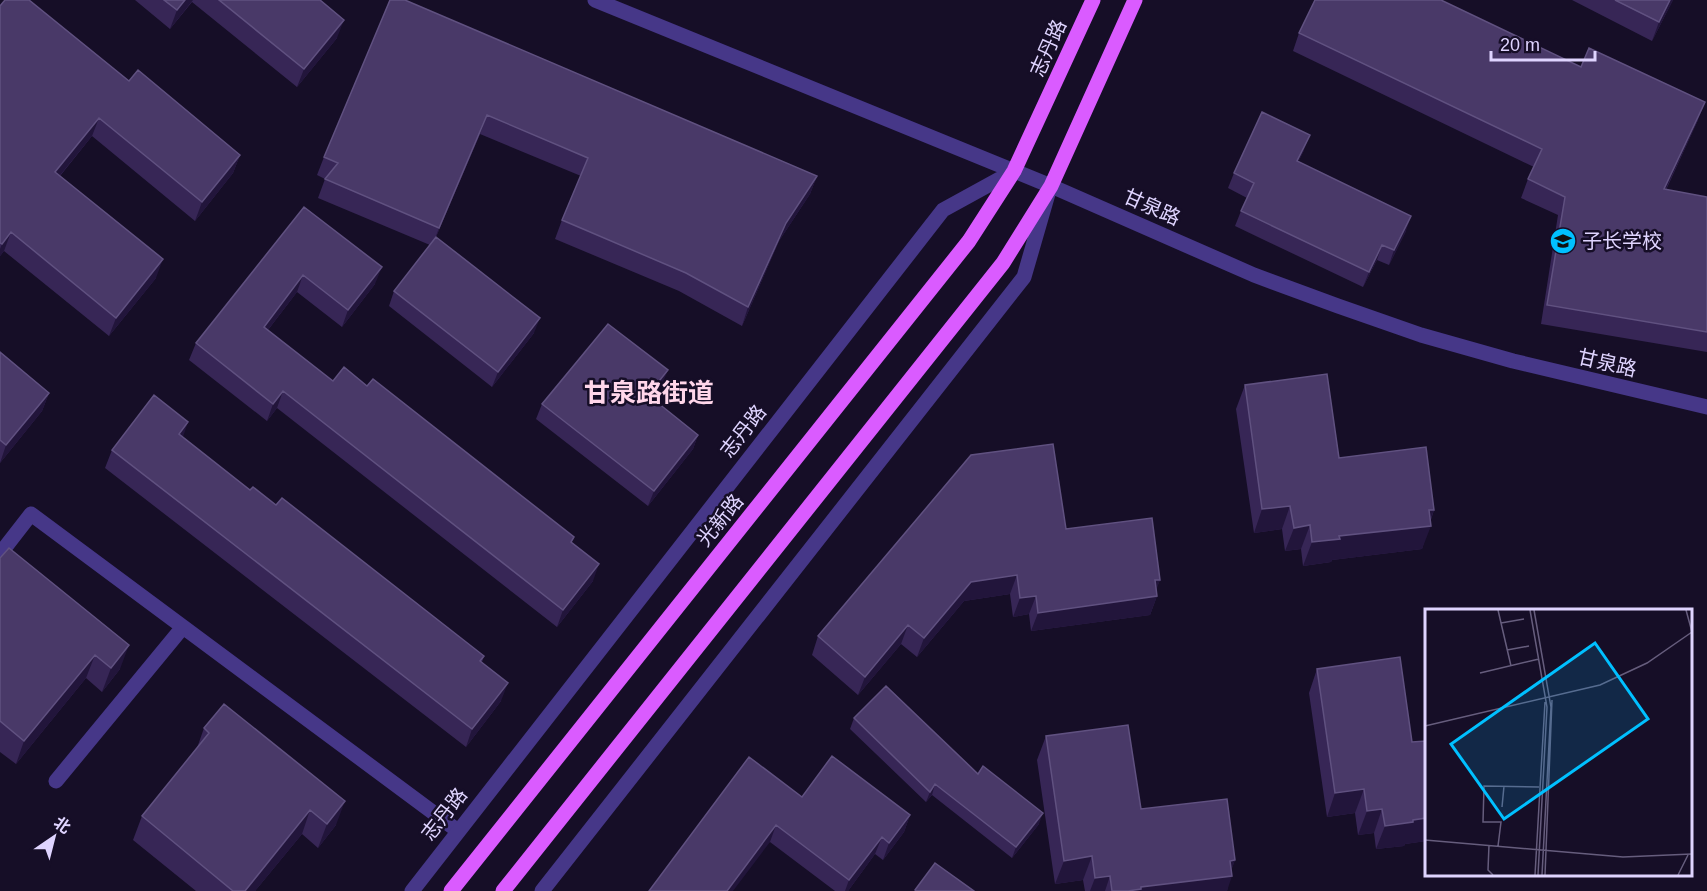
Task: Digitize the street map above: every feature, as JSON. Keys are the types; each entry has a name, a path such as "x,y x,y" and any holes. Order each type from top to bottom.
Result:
{"main road":[{"name":"志丹路","path":"1014,171 1093,0"},
{"path":"503,891 1003,263 1051,186 1134,0"},
{"name":"光新路","path":"451,891 969,241 1014,171"}],"street":[{"name":"甘泉路","path":"595,0 1051,186 1254,275 1421,335 1523,364 1707,406"},
{"name":"志丹路","path":"412,891 943,210 1014,171"},
{"path":"542,891 1024,277 1051,186"},
{"path":"0,554 31,514 458,831"},
{"path":"56,781 183,627"}],"building":[{"path":"5,0 29,0 129,81 138,70 240,155 202,202 99,118 55,172 163,259 116,318 11,232 2,244 0,243 0,6"},
{"path":"164,0 185,0 177,10"},
{"path":"219,0 320,0 344,20 304,69"},
{"path":"390,0 405,0 817,176 786,223 748,307 686,273 562,220 588,158 487,115 439,228 325,179 338,163 324,157"},
{"path":"1315,0 1441,0 1581,67 1589,48 1705,102 1664,189 1707,197 1707,332 1547,305 1565,197 1528,179 1542,149 1299,33"},
{"path":"1615,0 1670,0 1659,22"},
{"path":"1262,112 1310,135 1297,161 1411,216 1394,250 1382,245 1369,272 1241,211 1254,183 1234,173"},
{"path":"304,207 382,267 348,310 303,275 264,327 333,381 344,367 367,386 373,379 574,537 571,542 599,564 563,610 283,391 273,404 196,343"},
{"path":"436,237 540,318 498,372 394,291"},
{"path":"608,324 668,370 648,395 698,435 654,491 542,404"},
{"path":"0,352 49,393 6,445 0,440"},
{"path":"1327,374 1339,458 1426,447 1434,510 1429,510 1431,526 1339,536 1340,539 1312,542 1310,525 1294,528 1290,506 1262,509 1245,385"},
{"path":"154,395 188,422 179,434 250,490 253,487 276,505 282,498 484,656 480,661 508,683 472,729 112,450"},
{"path":"1053,444 1066,529 1152,518 1160,580 1155,580 1157,596 1038,613 1036,596 1020,598 1017,575 971,582 924,638 908,625 865,677 818,636 971,455"},
{"path":"9,548 129,645 111,668 95,655 24,741 0,721 0,558"},
{"path":"1400,657 1412,742 1425,741 1425,818 1385,826 1382,809 1367,811 1364,789 1335,793 1317,669"},
{"path":"886,686 978,774 983,766 1043,813 1016,847 935,784 930,792 854,718"},
{"path":"224,704 345,801 327,824 310,810 245,891 233,891 142,816 209,733 204,728"},
{"path":"1128,725 1141,809 1227,799 1235,860 1230,861 1232,876 1141,887 1141,889 1128,891 1112,891 1110,876 1095,878 1092,856 1064,861 1046,736"},
{"path":"832,756 910,815 889,843 882,837 849,880 776,825 727,891 649,891 749,757 802,797"},
{"path":"935,863 974,891 916,891"}],"place":[{"name":"子长学校","path":"1563,241"}],"district":[{"name":"甘泉路街道","path":"649,393"}]}
